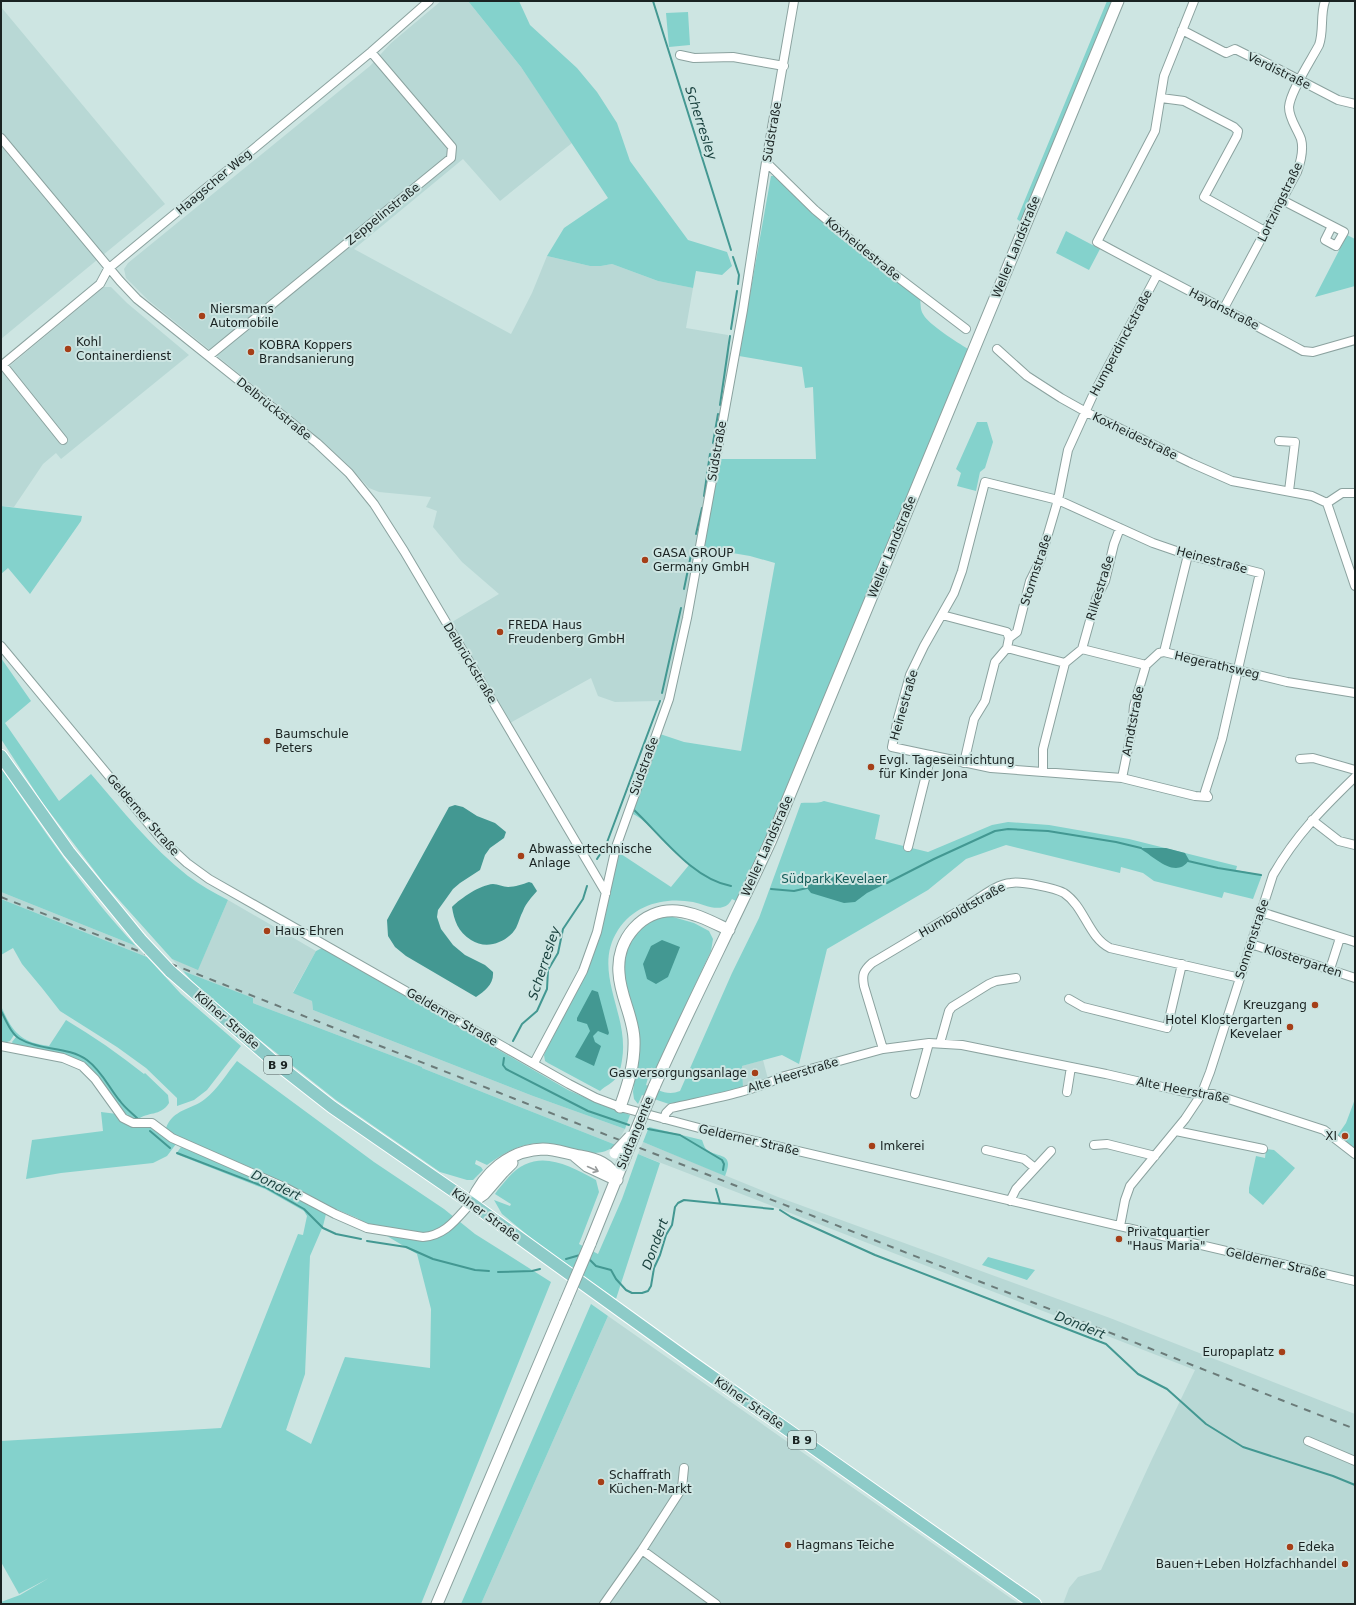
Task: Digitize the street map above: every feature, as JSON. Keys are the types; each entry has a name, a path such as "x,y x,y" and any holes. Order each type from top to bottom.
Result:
{"main road":[{"name":"Weller Landstraße","path":"654,1087 681,1027 771,840 1118,1"},
{"name":"Kölner Straße","path":"1,756 69,852 140,939 170,971 272,1060 332,1107 471,1203 690,1361 1035,1604"},
{"path":"620,1107 631,1074 634,1050 633,1029 619,974 619,957 624,939 632,929 646,918 667,911 695,915 728,930"},
{"name":"Südtangente","path":"437,1604 617,1180 620,1155 637,1129 654,1087"},
{"path":"471,1203 477,1189 495,1168 513,1156 544,1149 597,1160 610,1168 617,1180"},
{"path":"572,1155 587,1166 617,1180"},
{"path":"597,1160 620,1155"}],"street":[{"name":"Haagscher Weg","path":"63,440 2,366 100,284 108,269 371,52 429,1"},
{"name":"Südstraße","path":"534,1063 583,971 597,932 620,834 671,692 687,618 743,310 766,162 784,66 794,1"},
{"path":"1194,1 1164,76 1161,98 1184,101 1234,127 1238,131 1237,136 1204,197 1266,231"},
{"name":"Lortzingstraße","path":"1224,308 1297,172 1301,160 1301,139 1291,118 1290,107 1292,96 1319,46 1322,37 1325,1"},
{"name":"Verdistraße","path":"1182,30 1226,53 1235,49 1257,58 1338,100 1355,104"},
{"name":"Zeppelinstraße","path":"209,356 451,158 452,148 371,52"},
{"path":"680,56 694,58 733,57 784,66"},
{"name":"Haydnstraße","path":"1161,98 1155,131 1097,242 1303,351 1313,352 1355,340"},
{"name":"Delbrückstraße","path":"1,138 108,269 137,299 317,443 349,473 374,504 404,551 606,893"},
{"name":"Koxheidestraße","path":"766,162 815,210 874,259 966,329"},
{"path":"1282,200 1332,226"},
{"name":"Humperdinckstraße","path":"1058,500 1068,450 1093,395 1157,275"},
{"name":"Koxheidestraße","path":"997,349 1027,376 1086,412 1191,464 1232,481 1312,496 1327,503"},
{"path":"1279,441 1295,442 1289,491"},
{"name":"Heinestraße","path":"985,482 1058,500 1120,528 1153,543 1188,555 1260,573 1222,739 1205,792 1208,797 1195,796 1122,778 991,768 892,747 898,718 910,675 924,646 954,593 962,571 985,482"},
{"path":"1355,493 1342,493 1327,503 1355,586"},
{"name":"Stormstraße","path":"1009,638 1017,632 1030,581 1040,561 1058,500"},
{"name":"Rilkestraße","path":"1082,649 1096,599 1104,580 1120,528"},
{"path":"1164,652 1188,555"},
{"path":"942,615 1007,632 1009,638 1006,648 995,662 985,701 974,719 964,763"},
{"name":"Gelderner Straße","path":"1,646 162,840 187,864 209,879 583,1091 620,1107 699,1128 1355,1281"},
{"path":"1006,648 1064,664"},
{"path":"1043,771 1043,749 1064,664 1082,649 1146,665"},
{"name":"Hegerathsweg","path":"1146,665 1159,653 1164,652 1287,682 1355,693"},
{"name":"Arndtstraße","path":"1122,778 1132,729 1134,706 1146,665"},
{"path":"908,847 931,755"},
{"path":"1300,758 1313,758 1355,770"},
{"name":"Sonnenstraße","path":"1120,1226 1125,1200 1130,1186 1176,1131 1201,1095 1210,1072 1273,875 1285,853 1312,820 1355,778"},
{"path":"1312,820 1340,841 1355,845"},
{"name":"Humboldtstraße","path":"883,1049 864,986 862,977 864,970 878,959 994,890 1010,883 1022,882 1063,893 1075,904 1102,944 1110,948 1240,978"},
{"path":"1261,912 1355,942"},
{"path":"1330,969 1340,938"},
{"name":"Klostergarten","path":"1251,944 1355,978"},
{"path":"1069,998 1083,1007 1167,1028 1182,964"},
{"path":"940,1043 949,1011 952,1007 989,984 996,981 1016,978"},
{"path":"915,1094 929,1043"},
{"name":"Alte Heerstraße","path":"664,1119 666,1113 671,1108 749,1089 769,1083 781,1077 883,1049 940,1043 983,1049 1071,1067 1189,1094 1213,1094 1324,1130 1355,1154"},
{"path":"1,1046 63,1058 82,1066 95,1079 123,1118 133,1123 152,1123 172,1138 286,1188 335,1214 366,1228 423,1237 432,1236 451,1226 471,1203"},
{"path":"1067,1092 1071,1067"},
{"path":"1176,1131 1263,1149"},
{"path":"1094,1145 1107,1144 1155,1156"},
{"path":"986,1150 1024,1159 1035,1168"},
{"path":"1010,1200 1016,1189 1051,1151"},
{"path":"1308,1441 1355,1461"},
{"path":"604,1604 642,1550 682,1488 684,1468"},
{"path":"642,1550 716,1604"}],"shaded area":[{"path":"441,1 468,1 521,67 572,143 500,201 463,159 354,249 511,334 532,293 547,256 590,266 612,264 658,281 693,288 686,328 728,335 731,368 669,699 657,701 615,702 598,696 591,678 510,723 452,622 499,594 462,562 433,527 437,511 426,507 431,497 379,492 369,488 347,464 321,440 148,300 126,278 124,269 128,263 370,66 391,43"},
{"path":"1,7 165,204 1,339"},
{"path":"104,287 111,287 127,303 189,355 61,459 56,453 43,464 14,507 1,506 1,373"},
{"path":"455,805 463,807 477,816 495,823 506,832 504,838 490,848 485,855 480,870 453,889 438,910 437,917 441,929 453,945 465,955 485,965 493,972 492,980 486,990 476,997 406,956 395,947 388,936 387,920 449,807"},
{"path":"1141,848 1166,848 1185,853 1189,860 1184,866 1178,868 1172,867 1158,861"},
{"path":"838,876 850,878 870,885 887,883 867,893 855,902 844,903 811,893 807,888 807,885 818,879"},
{"path":"529,882 532,883 537,891 526,905 516,928 507,938 502,941 489,945 477,943 463,933 455,921 452,907 477,889 493,884 511,887"},
{"path":"1,892 136,946 147,957 1,899"},
{"path":"228,900 316,951 293,992 312,1001 313,1010 533,1096 625,1129 616,1145 422,1067 253,1003 252,998 183,971 172,959 198,969"},
{"path":"662,940 680,947 668,977 656,984 647,979 643,964 651,946"},
{"path":"592,990 598,992 609,1033 608,1035 598,1031 593,1036 595,1042 601,1046 594,1066 575,1057 590,1031 587,1024 577,1021 577,1018"},
{"path":"763,1060 768,1079 743,1087 742,1066"},
{"path":"643,1142 778,1197 1110,1318 1355,1414 1355,1604 1063,1604 1069,1588 1078,1577 1101,1570 1195,1370 638,1154"},
{"path":"608,1316 1019,1604 481,1604"}],"green space":[{"path":"468,1 519,1 530,25 577,68 597,92 617,123 630,161 688,240 727,252 732,266 722,275 696,271 693,288 658,281 612,264 590,266 547,256 564,228 608,198 521,67"},
{"path":"1107,1 1113,1 1022,223 1017,219"},
{"path":"688,12 690,45 669,47 666,13"},
{"path":"771,176 775,176 836,235 920,299 921,310 926,318 944,333 968,349 912,489 759,856 736,901 732,899 727,905 719,908 682,901 651,904 633,914 618,930 611,946 608,962 613,994 621,1026 623,1043 622,1060 617,1077 600,1091 548,1063 545,1061 544,1055 582,981 593,956 606,912 618,852 671,887 689,865 646,823 631,813 660,734 684,742 741,751 775,563 750,556 703,548 721,459 816,459 813,387 805,388 802,367 739,356"},
{"path":"1066,231 1100,249 1089,270 1056,253"},
{"path":"1347,235 1355,239 1355,286 1315,297"},
{"path":"977,422 987,422 993,442 985,468 980,472 976,491 957,486 961,473 956,469"},
{"path":"1,506 82,516 81,521 30,594 8,568 1,574"},
{"path":"1,658 31,701 5,723 59,801 91,774 137,828 174,865 197,883 228,900 198,970 172,959 103,882 42,802 1,739"},
{"path":"1,768 82,882 136,946 1,892"},
{"name":"Südpark Kevelaer","path":"824,801 880,815 875,839 928,852 992,825 1008,822 1049,825 1129,839 1237,866 1236,870 1262,875 1253,899 1224,892 1222,898 1154,881 1143,873 1121,867 1120,873 1006,845 966,859 928,890 827,949 799,1064 782,1055 742,1066 743,1087 669,1107 669,1104 642,1095 638,1104 634,1099 633,1092 636,1069 622,962 631,937 649,921 666,916 694,923 709,931 713,939 711,951 651,1079 648,1078 646,1085 667,1093 680,1091 732,973 759,918 801,803 816,803"},
{"path":"1,899 147,957 181,994 241,1046 207,1090 194,1100 177,1106 177,1098 146,1068 117,1047 60,1011 22,964 13,948 1,955"},
{"path":"322,948 568,1090 630,1115 625,1129 533,1096 313,1010 312,1001 293,993 316,951"},
{"path":"183,971 253,998 253,1003 422,1067 616,1145 598,1153 589,1153 551,1144 534,1143 520,1147 500,1156 487,1165 476,1160 475,1164 483,1170 473,1180 467,1180 440,1172 336,1100 246,1029 198,988"},
{"path":"1,1006 13,1029 18,1034 30,1042 39,1044 49,1046 66,1020 125,1059 144,1074 145,1073 168,1095 169,1103 158,1112 141,1117 137,1120 129,1119 121,1112 84,1066 14,1046 12,1042 16,1037 14,1035 10,1041 1,1044"},
{"path":"237,1061 374,1162 444,1209 475,1234 551,1282 421,1604 1,1604 1,1602 20,1595 49,1578 19,1594 1,1562 1,1441 221,1428 298,1234 303,1235 307,1216 304,1211 265,1189 176,1154 181,1147 267,1183 326,1214 323,1226 310,1256 305,1374 286,1430 311,1444 345,1357 430,1368 431,1309 417,1254 357,1218 328,1206 252,1168 179,1138 170,1133 166,1128 173,1117 178,1113 200,1103 210,1095"},
{"path":"1355,1099 1355,1149 1337,1136 1346,1123"},
{"path":"101,1112 117,1114 150,1126 176,1144 167,1156 153,1163 61,1173 26,1179 32,1140 103,1131"},
{"path":"649,1127 702,1140 706,1149 727,1159 728,1168 725,1176 643,1142"},
{"path":"1266,1149 1274,1150 1295,1168 1263,1205 1249,1193 1249,1188 1256,1156 1265,1158"},
{"path":"638,1154 660,1163 616,1299 542,1247 502,1214 494,1200 510,1206 511,1204 495,1194 517,1169 528,1163 550,1161 573,1168 596,1180 599,1192 579,1244 598,1254 622,1199"},
{"path":"988,1257 1035,1270 1027,1280 982,1265"},
{"path":"591,1304 608,1316 481,1604 461,1604"}],"waterway":[{"name":"Scherresley","path":"653,1 731,250"},
{"name":"Scherresley","path":"733,257 739,275 738,284"},
{"name":"Scherresley","path":"731,329 737,291"},
{"name":"Scherresley","path":"720,405 730,336"},
{"name":"Scherresley","path":"713,443 718,414"},
{"name":"Scherresley","path":"704,496 710,454"},
{"name":"Scherresley","path":"696,534 702,508"},
{"name":"Scherresley","path":"684,589 692,550"},
{"name":"Scherresley","path":"662,693 681,608"},
{"name":"Scherresley","path":"597,859 606,845 660,701"},
{"path":"633,809 678,855 690,865 703,875 717,882 731,886"},
{"path":"887,883 934,859 995,831 1008,829 1048,831 1116,842 1141,848"},
{"path":"1188,861 1218,868 1261,875"},
{"name":"Scherresley","path":"513,1041 522,1024 537,1011 547,989 548,970 558,953 563,929 583,899 587,886"},
{"path":"771,889 794,891 807,888"},
{"name":"Dondert","path":"1,1011 11,1030 20,1039 28,1043 71,1052 87,1060 101,1074 122,1104 138,1119"},
{"name":"Scherresley","path":"504,1058 503,1065 506,1069 588,1111 629,1125"},
{"name":"Scherresley","path":"648,1129 680,1135 722,1160 724,1164 723,1170"},
{"name":"Dondert","path":"150,1131 170,1148"},
{"name":"Dondert","path":"177,1153 265,1187 304,1209 323,1228 336,1234 361,1239"},
{"name":"Scherresley","path":"716,1189 720,1203"},
{"name":"Dondert","path":"588,1258 596,1266 611,1270 616,1279 626,1290 632,1293 642,1293 648,1291 651,1286 654,1268 666,1235 672,1225 675,1207 678,1203 684,1200 773,1209"},
{"name":"Dondert","path":"780,1210 791,1217 875,1255 1106,1344 1138,1374 1167,1389 1206,1424 1243,1447 1333,1476 1355,1485"},
{"name":"Dondert","path":"367,1241 406,1247 433,1259 475,1270 489,1271"},
{"name":"Dondert","path":"566,1259 580,1255"},
{"name":"Dondert","path":"498,1272 532,1271 540,1269"}],"railway":[{"path":"1,897 1355,1429"}],"place":[{"name":"Niersmans Automobile","path":"202,316"},
{"name":"Kohl Containerdienst","path":"68,349"},
{"name":"KOBRA Koppers Brandsanierung","path":"251,352"},
{"name":"GASA GROUP Germany GmbH","path":"645,560"},
{"name":"FREDA Haus Freudenberg GmbH","path":"500,632"},
{"name":"Baumschule Peters","path":"267,741"},
{"name":"Evgl. Tageseinrichtung für Kinder Jona","path":"871,767"},
{"name":"Abwassertechnische Anlage","path":"521,856"},
{"name":"Haus Ehren","path":"267,931"},
{"name":"Kreuzgang","path":"1315,1005"},
{"name":"Hotel Klostergarten Kevelaer","path":"1290,1027"},
{"name":"Gasversorgungsanlage","path":"755,1073"},
{"name":"XI","path":"1345,1136"},
{"name":"Imkerei","path":"872,1146"},
{"name":"Privatquartier \"Haus Maria\"","path":"1119,1239"},
{"name":"Europaplatz","path":"1282,1352"},
{"name":"Schaffrath Küchen-Markt","path":"601,1482"},
{"name":"Hagmans Teiche","path":"788,1545"},
{"name":"Edeka","path":"1290,1547"},
{"name":"Bauen+Leben Holzfachhandel","path":"1345,1564"}]}
